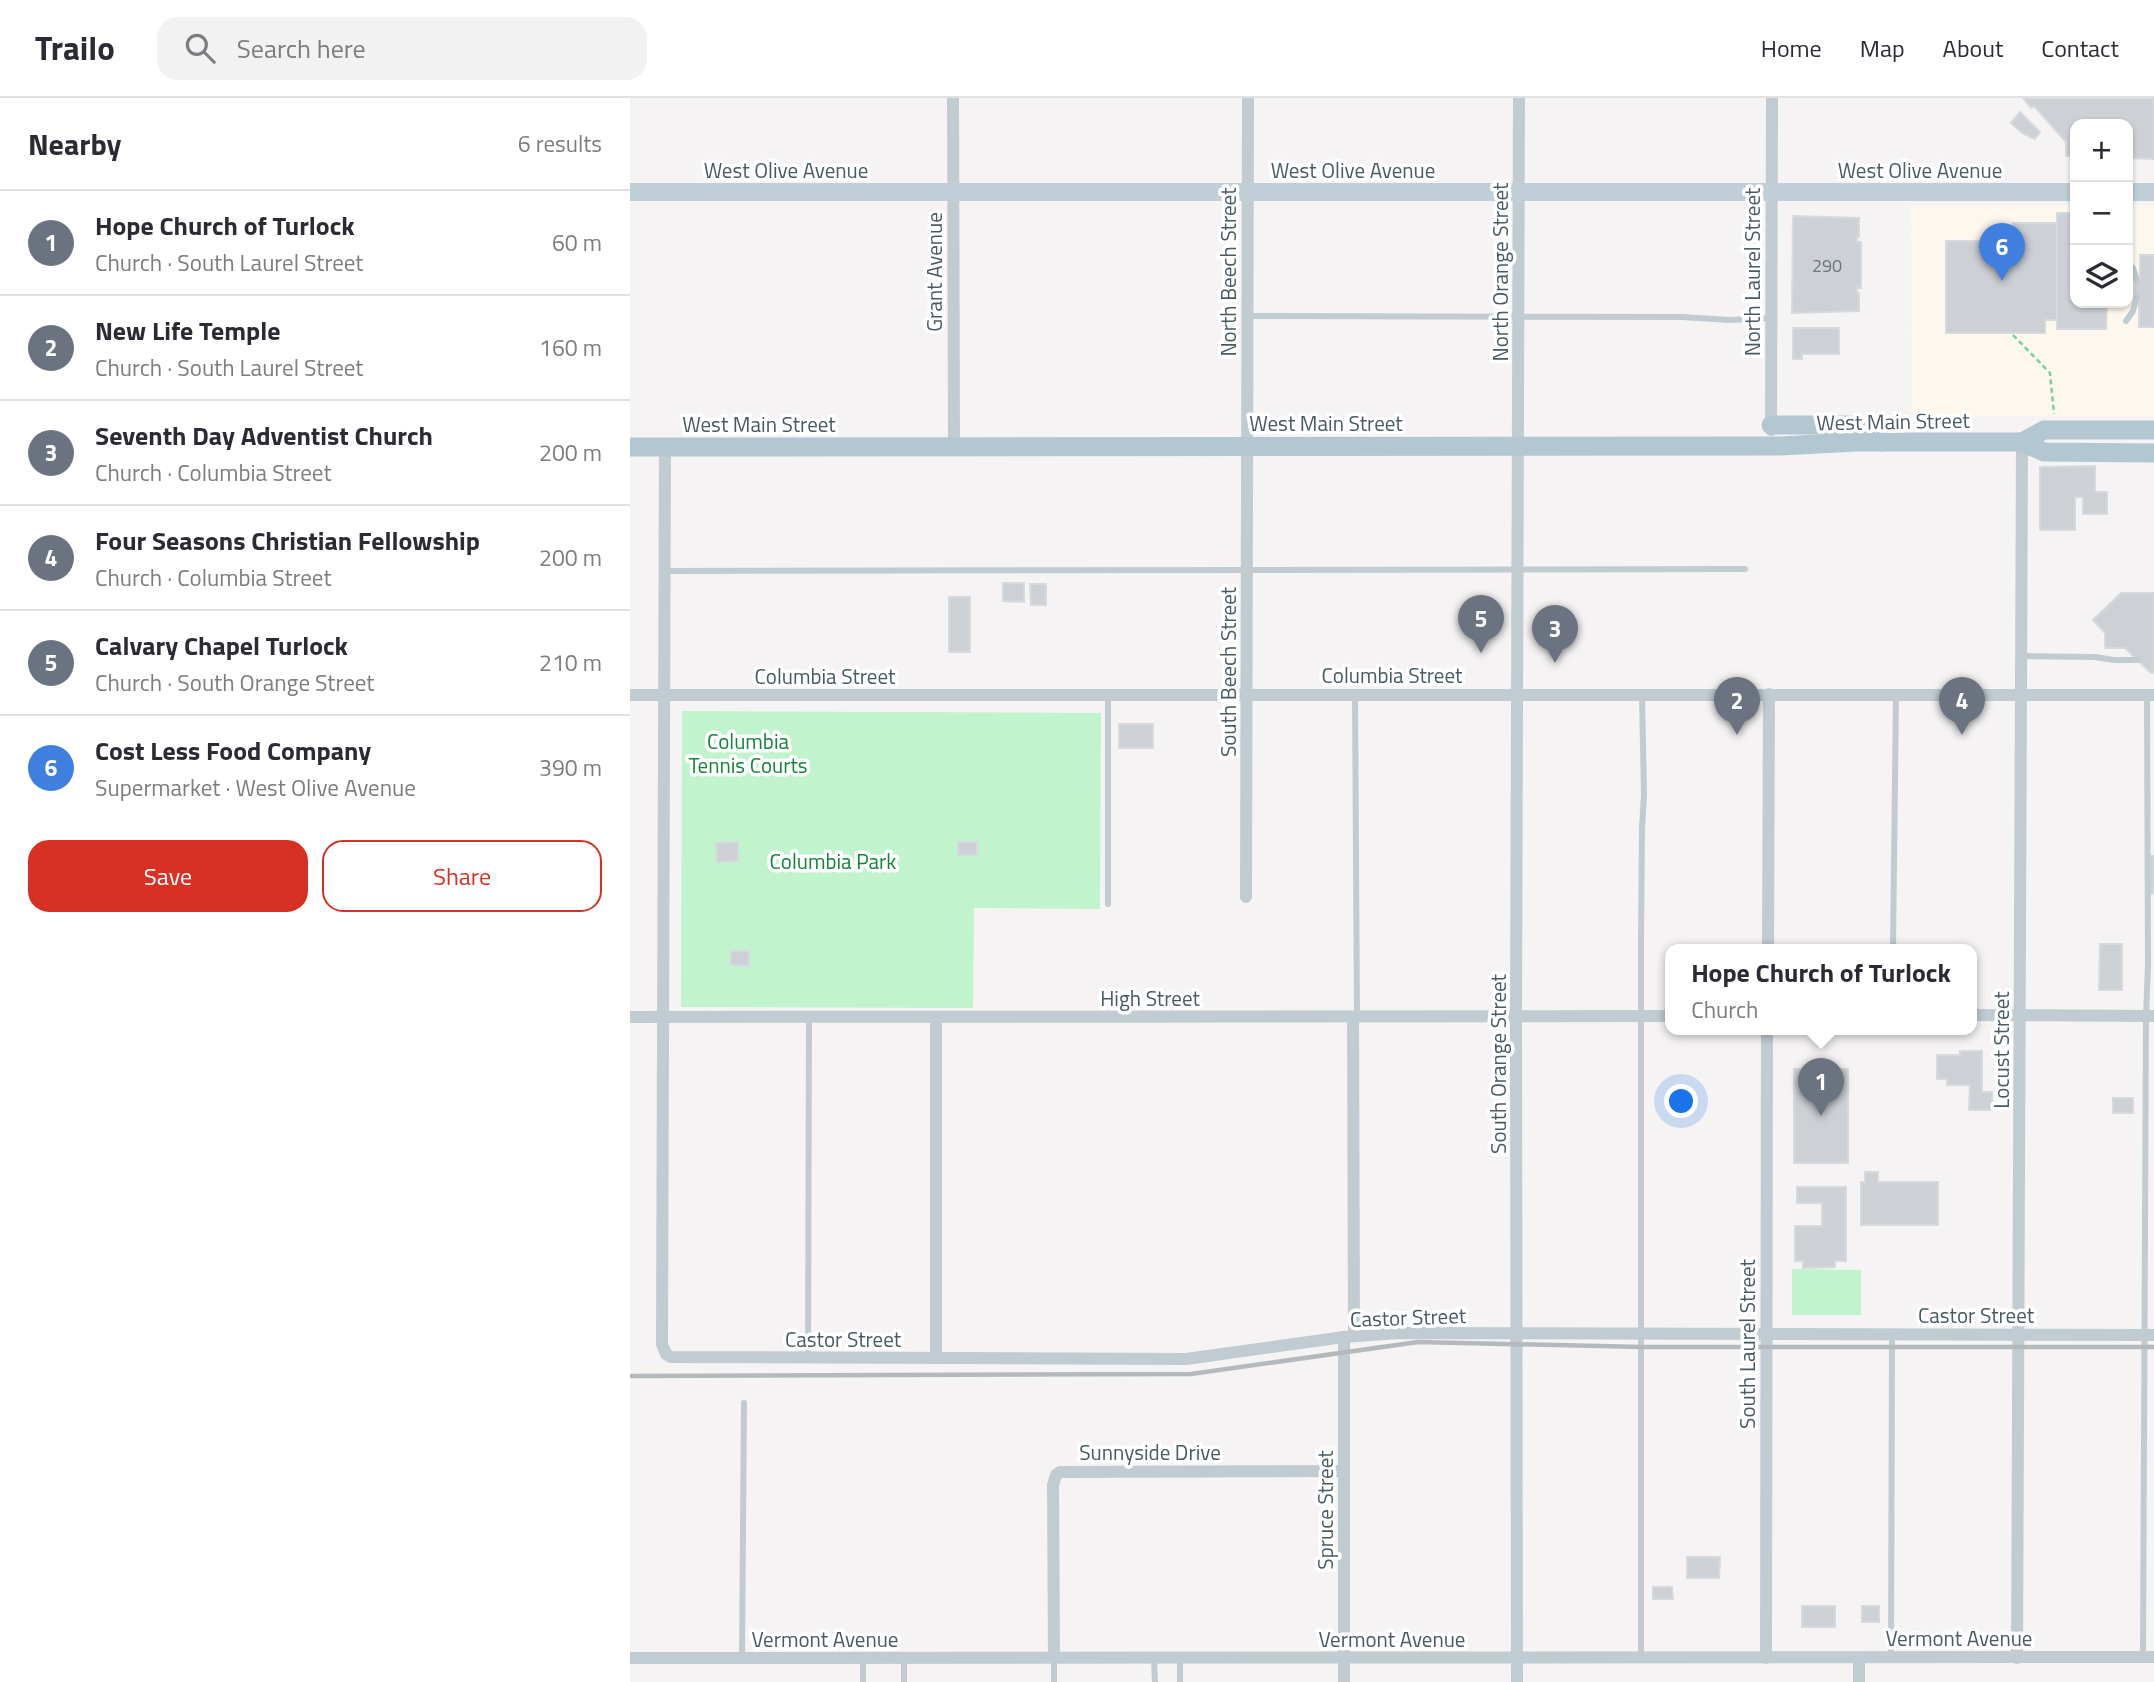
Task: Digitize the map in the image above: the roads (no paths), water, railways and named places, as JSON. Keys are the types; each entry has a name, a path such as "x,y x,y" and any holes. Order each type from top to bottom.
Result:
{"main road":[{"path":"1771,425 1854,425 1882,442"},
{"name":"West Main Street","path":"2022,442 2044,430 2154,430"},
{"name":"West Main Street","path":"630,447 1770,446 1882,442 2022,442 2044,452 2154,453"}],"street":[{"name":"Grant Avenue","path":"953,98 954,446"},
{"name":"North Beech Street","path":"1247,446 1248,98"},
{"name":"North Orange Street","path":"1519,98 1519,446"},
{"name":"North Laurel Street","path":"1770,446 1772,98"},
{"name":"West Olive Avenue","path":"630,192 2070,192"},
{"path":"2133,192 2154,192"},
{"name":"Locust Street","path":"2017,1658 2022,442"},
{"name":"South Beech Street","path":"1247,446 1247,897"},
{"name":"South Orange Street","path":"1517,1682 1519,446"},
{"path":"663,1017 665,447"},
{"path":"1768,944 1769,694"},
{"name":"Columbia Street","path":"630,695 2150,695"},
{"path":"1977,1015 2150,1016"},
{"name":"High Street","path":"630,1017 1665,1016"},
{"name":"Castor Street","path":"663,1017 662,1344 666,1354 677,1359 1198,1358 1349,1337 1399,1333 2149,1335"},
{"path":"936,1017 936,1358"},
{"name":"Spruce Street","path":"1344,1682 1344,1471 1355,1017"},
{"name":"South Laurel Street","path":"1766,1658 1768,1035"},
{"name":"Sunnyside Drive","path":"1054,1658 1053,1485 1060,1472 1344,1471"},
{"name":"Vermont Avenue","path":"630,1658 2148,1657"},
{"path":"1858,1682 1859,1658"}],"lane":[{"path":"2133,268 2137,279"},
{"path":"2126,321 2133,311 2137,297"},
{"path":"1247,316 1682,317 1730,320 1771,318"},
{"path":"664,571 1745,569"},
{"path":"2021,656 2138,660"},
{"path":"1641,1658 1641,1016 1644,795 1642,693"},
{"path":"1894,944 1896,694"},
{"path":"1108,695 1108,904"},
{"path":"1355,695 1355,1017"},
{"path":"2148,1657 2144,1421 2149,1335 2150,695"},
{"path":"808,1358 809,1017"},
{"path":"1891,1658 1892,1335"},
{"path":"743,1658 744,1403"},
{"path":"2144,1421 2154,1421"},
{"path":"863,1658 863,1682"},
{"path":"904,1658 904,1682"},
{"path":"1054,1658 1054,1682"},
{"path":"1154,1658 1155,1682"},
{"path":"1180,1658 1180,1682"}],"railway":[{"path":"630,1376 1191,1374 1418,1342 1642,1347 2154,1347"}],"place":[{"name":"Cost Less Food Company","path":"2002,281"},
{"name":"Calvary Chapel Turlock","path":"1481,653"},
{"name":"Seventh Day Adventist Church","path":"1555,663"},
{"name":"New Life Temple","path":"1737,735"},
{"name":"Four Seasons Christian Fellowship","path":"1962,735"},
{"name":"Hope Church of Turlock","path":"1821,1116"}],"park label":[{"name":"Columbia Tennis Courts","path":"748,753"},
{"name":"Columbia Park","path":"833,861"}]}
